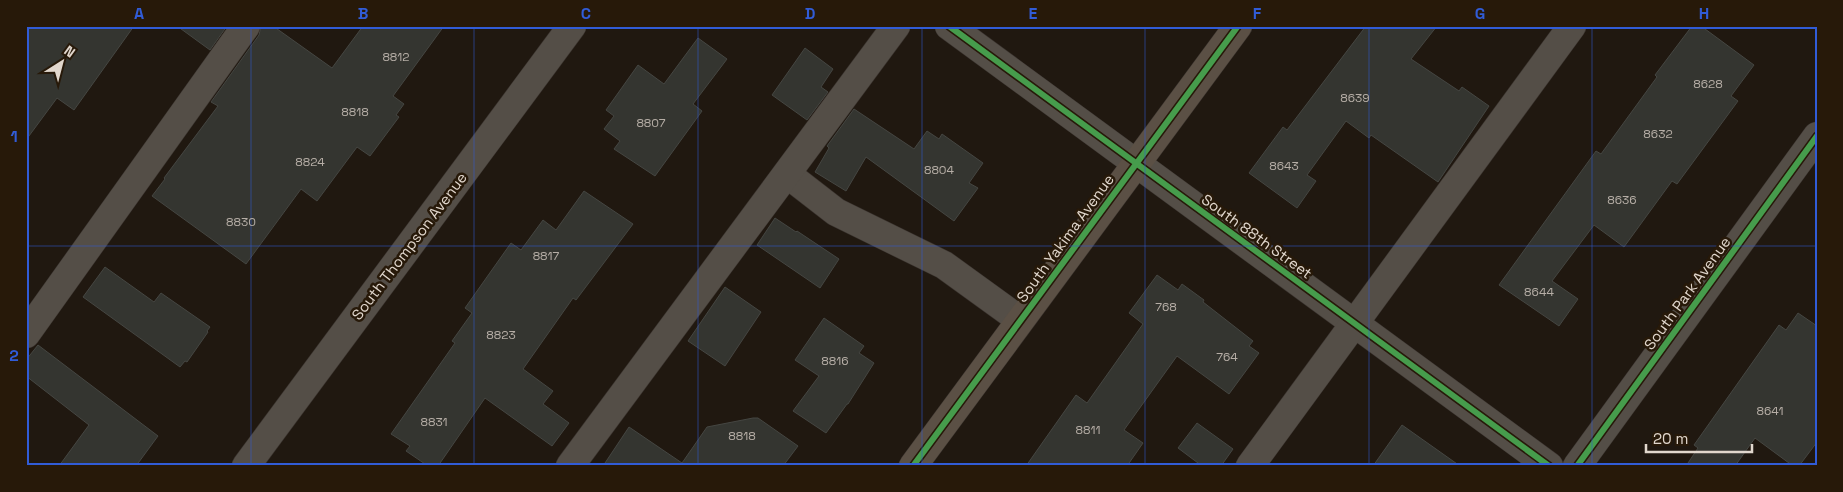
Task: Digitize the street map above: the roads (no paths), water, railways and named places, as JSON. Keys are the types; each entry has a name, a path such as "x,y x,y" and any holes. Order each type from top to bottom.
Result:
{"main road":[{"name":"South Yakima Avenue","path":"913,466 1238,26"}],"street":[{"path":"26,334 246,26"},
{"name":"South Thompson Avenue","path":"246,466 572,26"},
{"path":"570,466 896,26"},
{"name":"South 88th Street","path":"950,26 1549,466"},
{"path":"1250,466 1572,26"},
{"name":"South Park Avenue","path":"1577,466 1817,136"},
{"path":"787,174 836,212 944,265 1020,320"}]}
